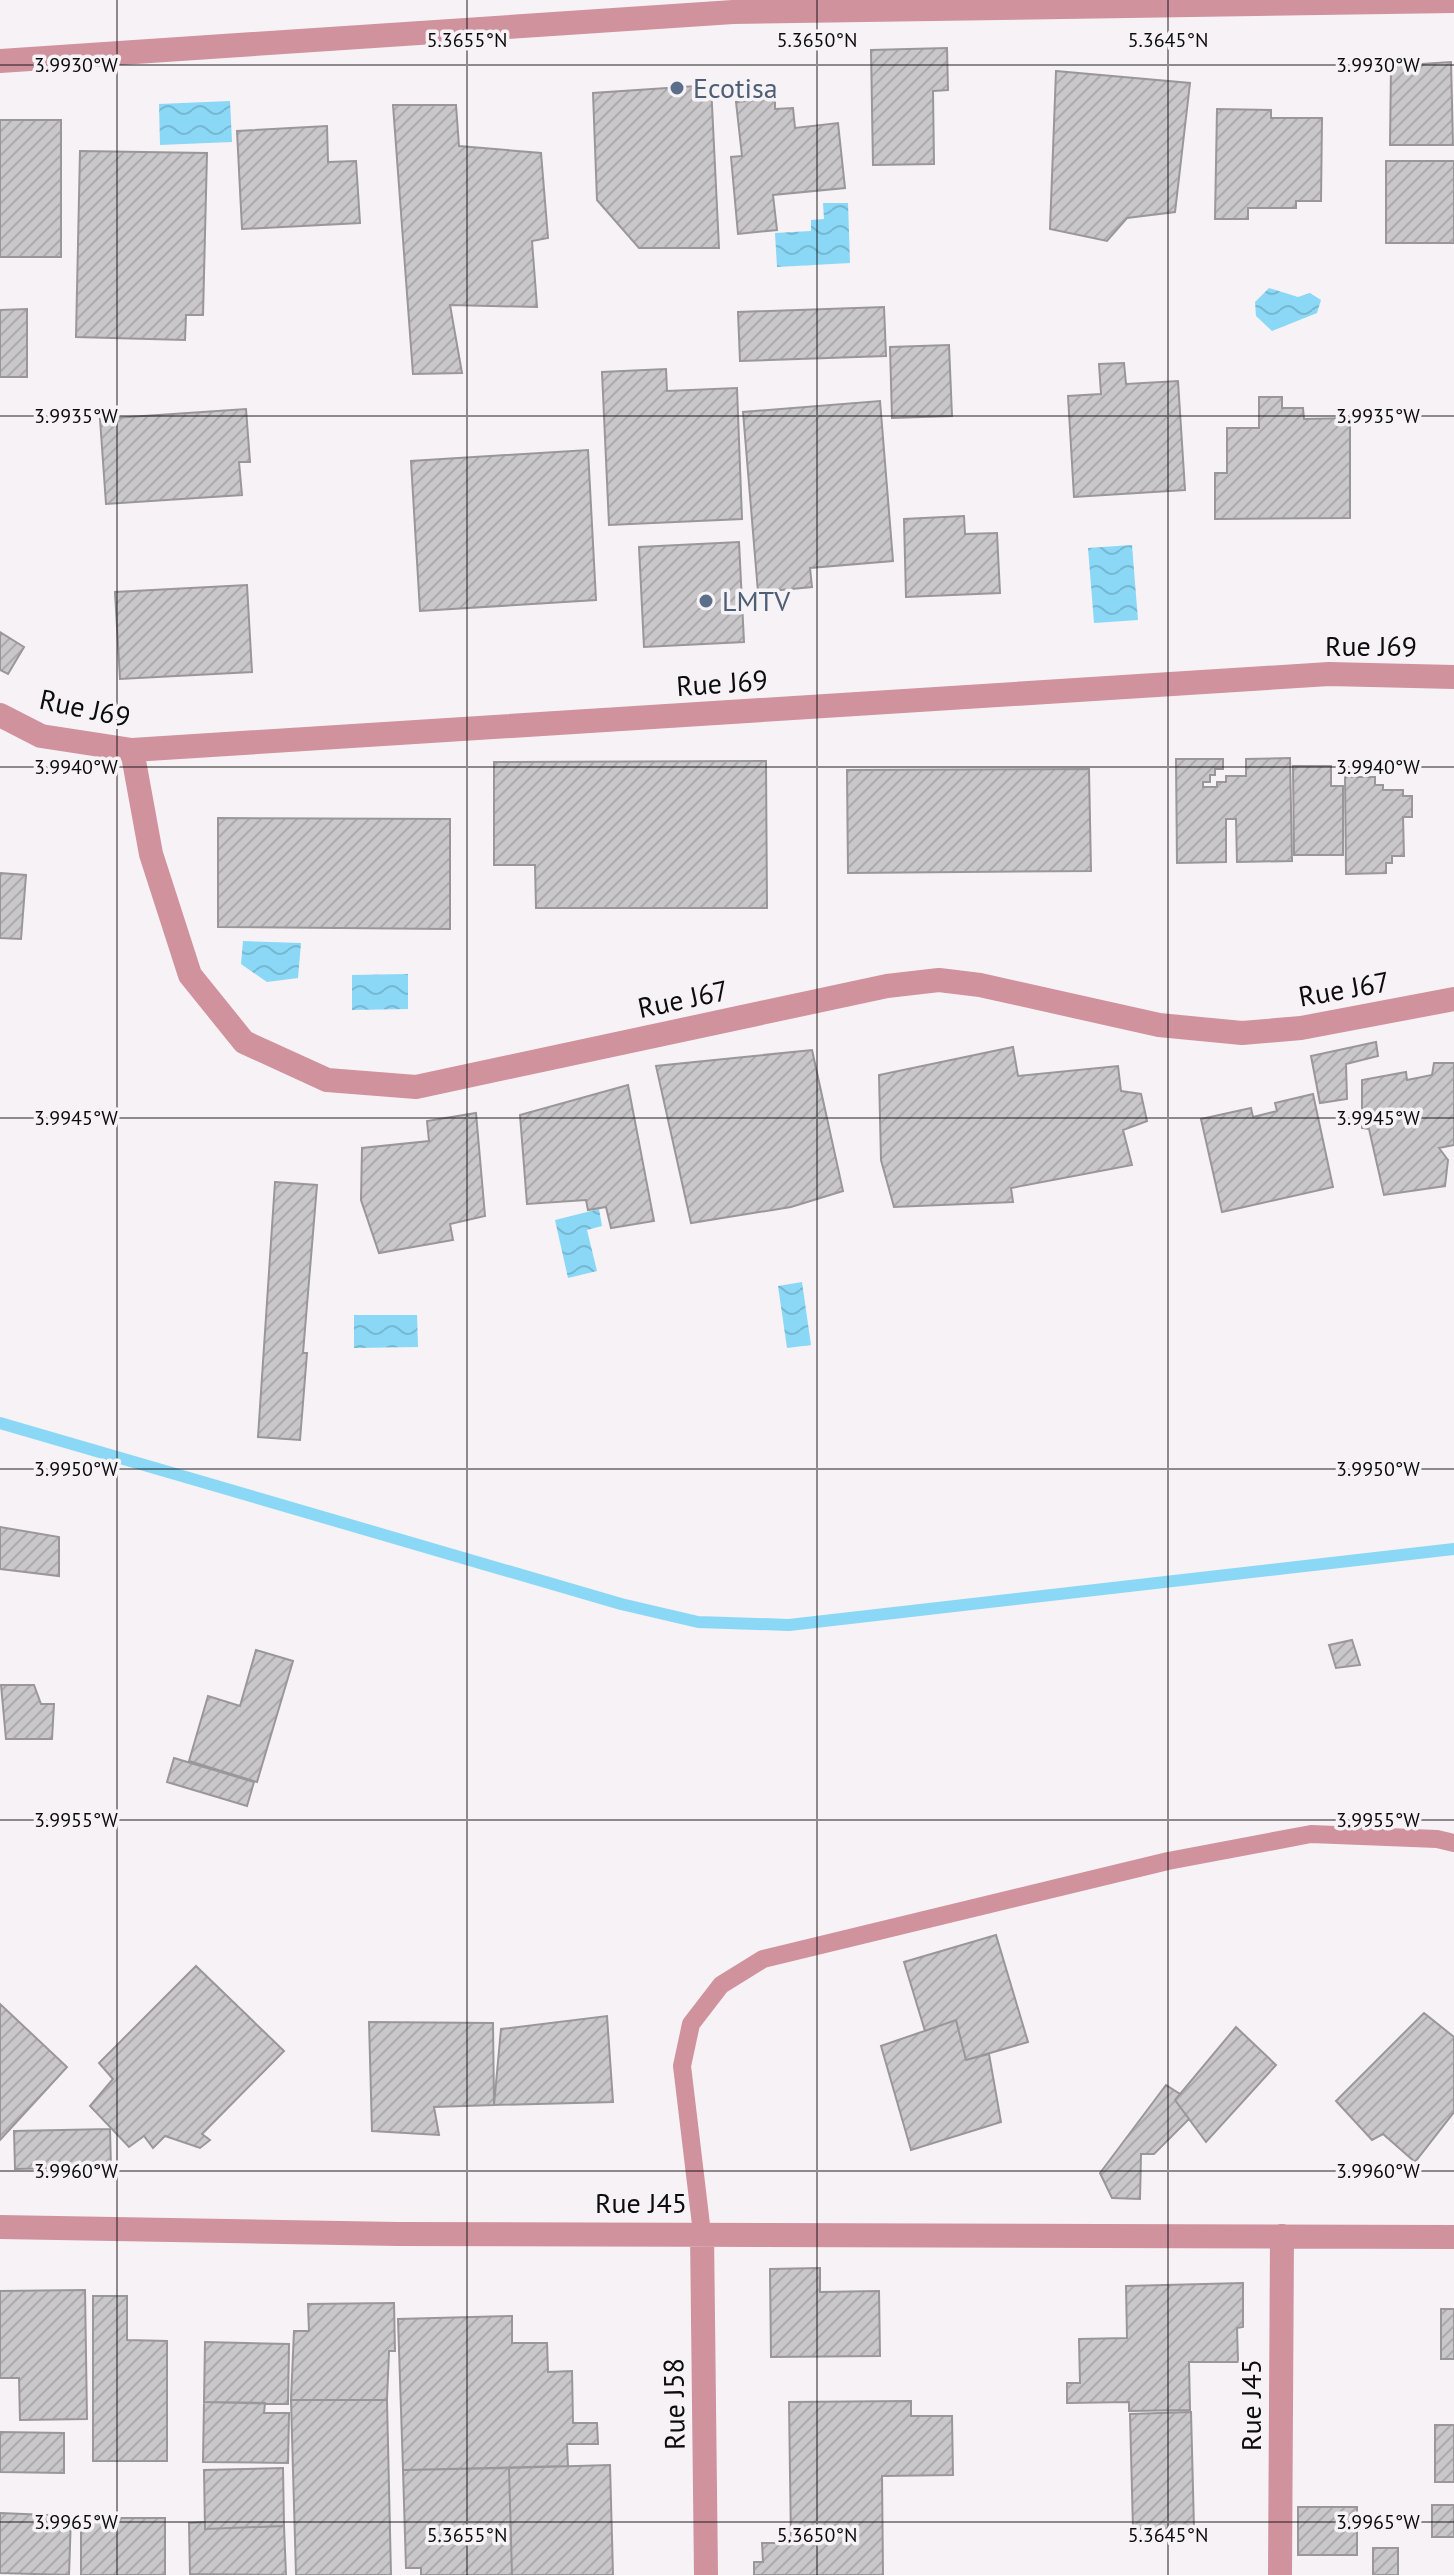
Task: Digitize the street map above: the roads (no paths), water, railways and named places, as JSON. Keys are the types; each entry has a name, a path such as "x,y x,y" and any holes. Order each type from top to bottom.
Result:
{"street":[{"path":"0,61 733,12 1454,1"},
{"name":"Rue J69","path":"0,715 41,736 132,750 1329,674 1454,677"},
{"name":"Rue J67","path":"132,750 151,854 190,975 244,1042 327,1080 416,1087 887,986 939,980 980,985 1159,1025 1242,1033 1301,1028 1454,999"},
{"name":"Rue J45","path":"0,2227 398,2234 1454,2237"},
{"name":"Rue J58","path":"702,2233 706,2575"},
{"name":"Rue J45","path":"1280,2575 1282,2236"}],"lane":[{"path":"702,2233 682,2066 691,2024 721,1985 763,1959 1168,1861 1311,1834 1437,1839 1454,1843"}],"water":[{"path":"230,101 232,142 160,145 159,104"},
{"path":"823,203 848,203 850,263 777,267 775,233 811,231 811,220 824,219"},
{"path":"1269,288 1298,297 1310,293 1321,300 1317,313 1272,331 1256,316 1255,302"},
{"path":"1132,545 1138,620 1094,623 1088,548"},
{"path":"243,941 301,943 298,978 267,982 241,964"},
{"path":"408,974 408,1009 352,1010 352,975"},
{"path":"599,1209 602,1226 587,1230 597,1271 568,1278 555,1220"},
{"path":"802,1282 811,1345 787,1348 778,1286"},
{"path":"354,1315 417,1315 418,1347 354,1348"}],"waterway":[{"path":"0,1423 621,1604 698,1622 789,1625 1454,1549"}],"place":[{"name":"Ecotisa","path":"677,88"},
{"name":"LMTV","path":"706,601"}]}
